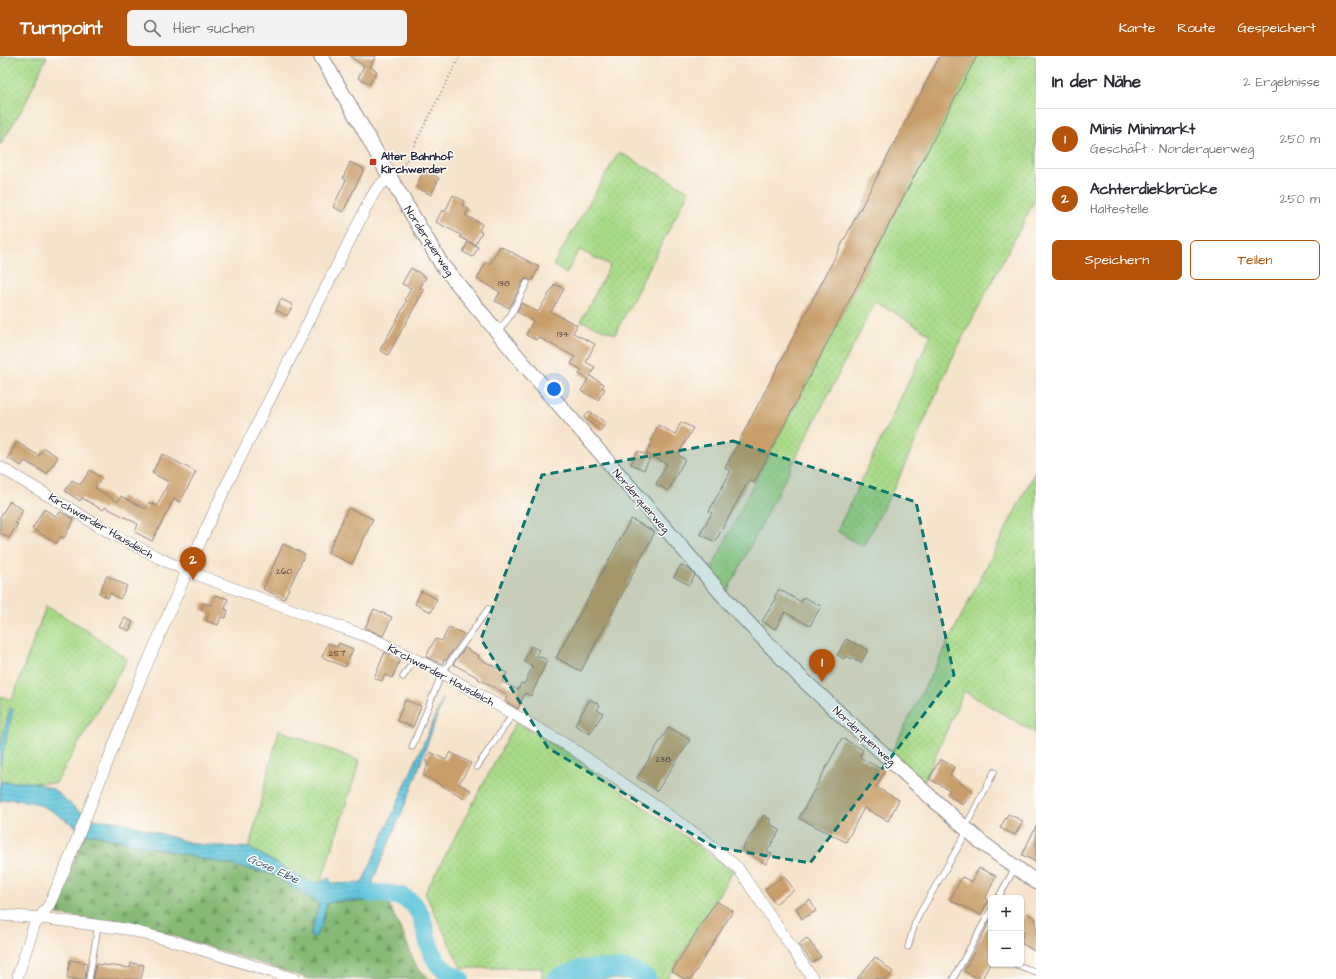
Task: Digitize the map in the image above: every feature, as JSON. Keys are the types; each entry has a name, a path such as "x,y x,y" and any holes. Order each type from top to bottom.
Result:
{"street":[{"name":"Norderquerweg","path":"321,56 442,265 733,608 799,676 919,787 981,842 1036,882"},
{"path":"18,975 34,926 49,905 57,888 135,692 194,555 227,484 370,200 378,186 384,181 391,179"},
{"name":"Kirchwerder Hausdeich","path":"0,467 114,535 187,571 369,637 442,673 572,748 706,841 738,868 813,979"},
{"path":"0,915 41,918 126,929 180,943 293,979"}],"lane":[{"path":"498,332 510,316 527,284"},
{"path":"412,747 442,673 488,609"},
{"path":"403,677 415,659"},
{"path":"477,767 513,714"},
{"path":"908,947 915,923 967,829 994,772"},
{"path":"1000,895 1016,868"},
{"path":"953,979 988,915"},
{"path":"89,979 98,926"},
{"path":"1022,967 1036,972"}],"path":[{"path":"391,179 404,165 460,56"}],"highlighted area":[{"path":"733,441 916,502 954,675 810,863 714,847 548,748 481,639 542,475"}],"green space":[{"path":"0,56 47,56 24,106 0,145"},
{"path":"977,56 1036,56 1036,200 956,350 897,482 863,547 837,531 931,335 876,301 727,592 710,572 754,483"},
{"path":"619,152 689,191 615,334 581,321 610,265 579,250 566,274 553,265"},
{"path":"1036,470 1036,733 964,691 923,784 890,755"},
{"path":"46,606 82,627 127,659 56,783 3,782 0,802 0,696 12,700"},
{"path":"516,722 568,753 733,871 667,979 542,979 542,968 461,968 425,893"},
{"path":"279,730 360,761 321,882 312,883 249,848"},
{"path":"86,833 272,874 319,904 310,935 315,937 321,927 327,903 338,901 387,901 416,966 430,979 310,979 156,930 52,913"}],"water":[{"path":"443,699 411,790 373,881 374,885 398,895 387,901 338,901 327,903 321,927 315,937 310,936 319,904 272,874 86,833 52,811 36,803 11,799 0,801 0,782 32,782 53,789 76,809 92,819 122,822 194,844 249,848 312,883 321,882 329,878 332,884 359,883 363,881"},
{"path":"10,708 13,710 0,765 0,748"}],"building":[{"path":"350,56 376,56 370,67 377,71 370,84 358,78 364,66"},
{"path":"940,56 977,56 754,483 749,480 715,542 700,534 712,513 709,511 731,471 725,468"},
{"path":"350,162 364,169 343,212 333,207 346,180 343,178"},
{"path":"424,170 439,178 431,195 416,187"},
{"path":"453,195 464,201 462,205 469,209 465,215 482,224 479,231 482,232 475,245 460,237 461,235 436,222 442,210 445,212"},
{"path":"468,242 478,247 473,257 463,252"},
{"path":"500,246 539,267 532,281 526,278 523,281 509,308 495,301 500,292 477,279 486,262 490,264"},
{"path":"411,268 426,277 420,288 424,290 388,355 380,350 407,301 405,300 411,288 402,284"},
{"path":"555,284 564,289 551,312 577,325 573,333 595,344 586,362 595,367 590,376 604,384 602,388 605,389 598,400 581,391 588,379 579,374 582,370 571,364 575,357 538,337 536,340 526,335 533,321 517,312 521,303 538,312"},
{"path":"281,299 293,305 287,316 276,310"},
{"path":"589,411 606,423 600,431 584,418"},
{"path":"681,422 693,428 678,455 685,459 668,491 656,484 667,464 646,453 653,441 651,440 658,425 675,434"},
{"path":"17,442 39,456 44,448 58,457 47,474 25,461 21,466 8,458"},
{"path":"638,451 650,457 644,470 631,464"},
{"path":"162,454 196,472 180,502 174,499 152,541 135,532 138,524 105,507 103,510 82,498 80,501 65,491 72,480 80,485 90,470 102,478 95,488 118,502 121,496 146,509 149,502 157,506 169,482 152,473"},
{"path":"10,501 23,510 15,523 18,524 9,538 0,533 0,517"},
{"path":"348,508 373,519 352,564 328,553"},
{"path":"44,509 57,517 60,512 74,519 64,538 61,536 57,543 32,529"},
{"path":"631,519 655,532 581,671 556,658"},
{"path":"283,544 305,554 284,599 263,589"},
{"path":"681,565 695,575 689,585 674,577"},
{"path":"107,576 127,586 120,599 110,593 108,598 99,593"},
{"path":"779,589 801,602 804,597 821,606 810,626 785,612 775,629 762,621 776,599 774,598"},
{"path":"421,591 437,599 431,612 415,604"},
{"path":"215,595 228,599 225,609 228,610 226,618 221,617 218,625 206,621 209,613 201,610 203,603 212,605"},
{"path":"374,609 392,617 383,636 365,628"},
{"path":"125,618 133,622 129,631 120,627"},
{"path":"449,627 464,634 446,660 444,660 442,664 426,657 435,639 442,641"},
{"path":"846,639 868,650 861,663 846,656 844,659 837,655"},
{"path":"328,643 337,647 339,643 353,649 345,667 322,657"},
{"path":"531,646 539,650 536,655 547,660 531,696 525,693 518,709 505,701 508,695 453,664 465,648 479,656 478,658 507,673 502,682 518,690 521,683 524,684 533,666 524,661"},
{"path":"385,652 400,660 392,678 385,675 382,681 374,678"},
{"path":"590,699 600,705 597,710 603,713 590,734 575,725"},
{"path":"405,700 421,706 413,727 397,721"},
{"path":"669,727 690,740 657,791 637,778"},
{"path":"842,738 863,750 859,757 885,771 876,787 899,800 888,821 864,808 846,842 799,818"},
{"path":"430,752 446,760 450,752 471,763 459,784 471,790 466,799 423,775 429,763 425,761"},
{"path":"940,759 954,767 950,775 973,792 963,805 947,794 950,790 929,779"},
{"path":"1008,814 1023,821 1015,835 1000,828"},
{"path":"764,815 771,820 769,823 780,830 767,851 772,854 766,864 742,849"},
{"path":"1036,826 1036,862 1022,855"},
{"path":"979,868 996,876 985,899 988,901 981,915 950,900 962,877 972,882"},
{"path":"784,876 794,890 775,904 765,889"},
{"path":"810,900 816,911 802,919 796,908"},
{"path":"716,901 733,911 691,979 684,979 672,971"},
{"path":"1027,913 1036,919 1036,952 1024,945 1024,918"},
{"path":"988,925 988,967 982,979 979,979 964,971"},
{"path":"807,938 821,957 812,963 799,944"},
{"path":"875,957 893,972 887,979 857,979"},
{"path":"70,960 87,963 85,979 67,979"},
{"path":"131,963 144,965 141,979 93,979 96,964 130,968"}],"waterway":[{"name":"Gose Elbe","path":"371,893 395,895 408,900 416,908 422,918 431,951 437,962 446,971 460,979"},
{"name":"Gose Elbe","path":"556,979 581,969 625,969 635,972 647,979"}],"place":[{"name":"Alter Bahnhof Kirchwerder","path":"373,162"},
{"name":"Achterdiekbrücke","path":"193,580"},
{"name":"Minis Minimarkt","path":"822,682"}]}
